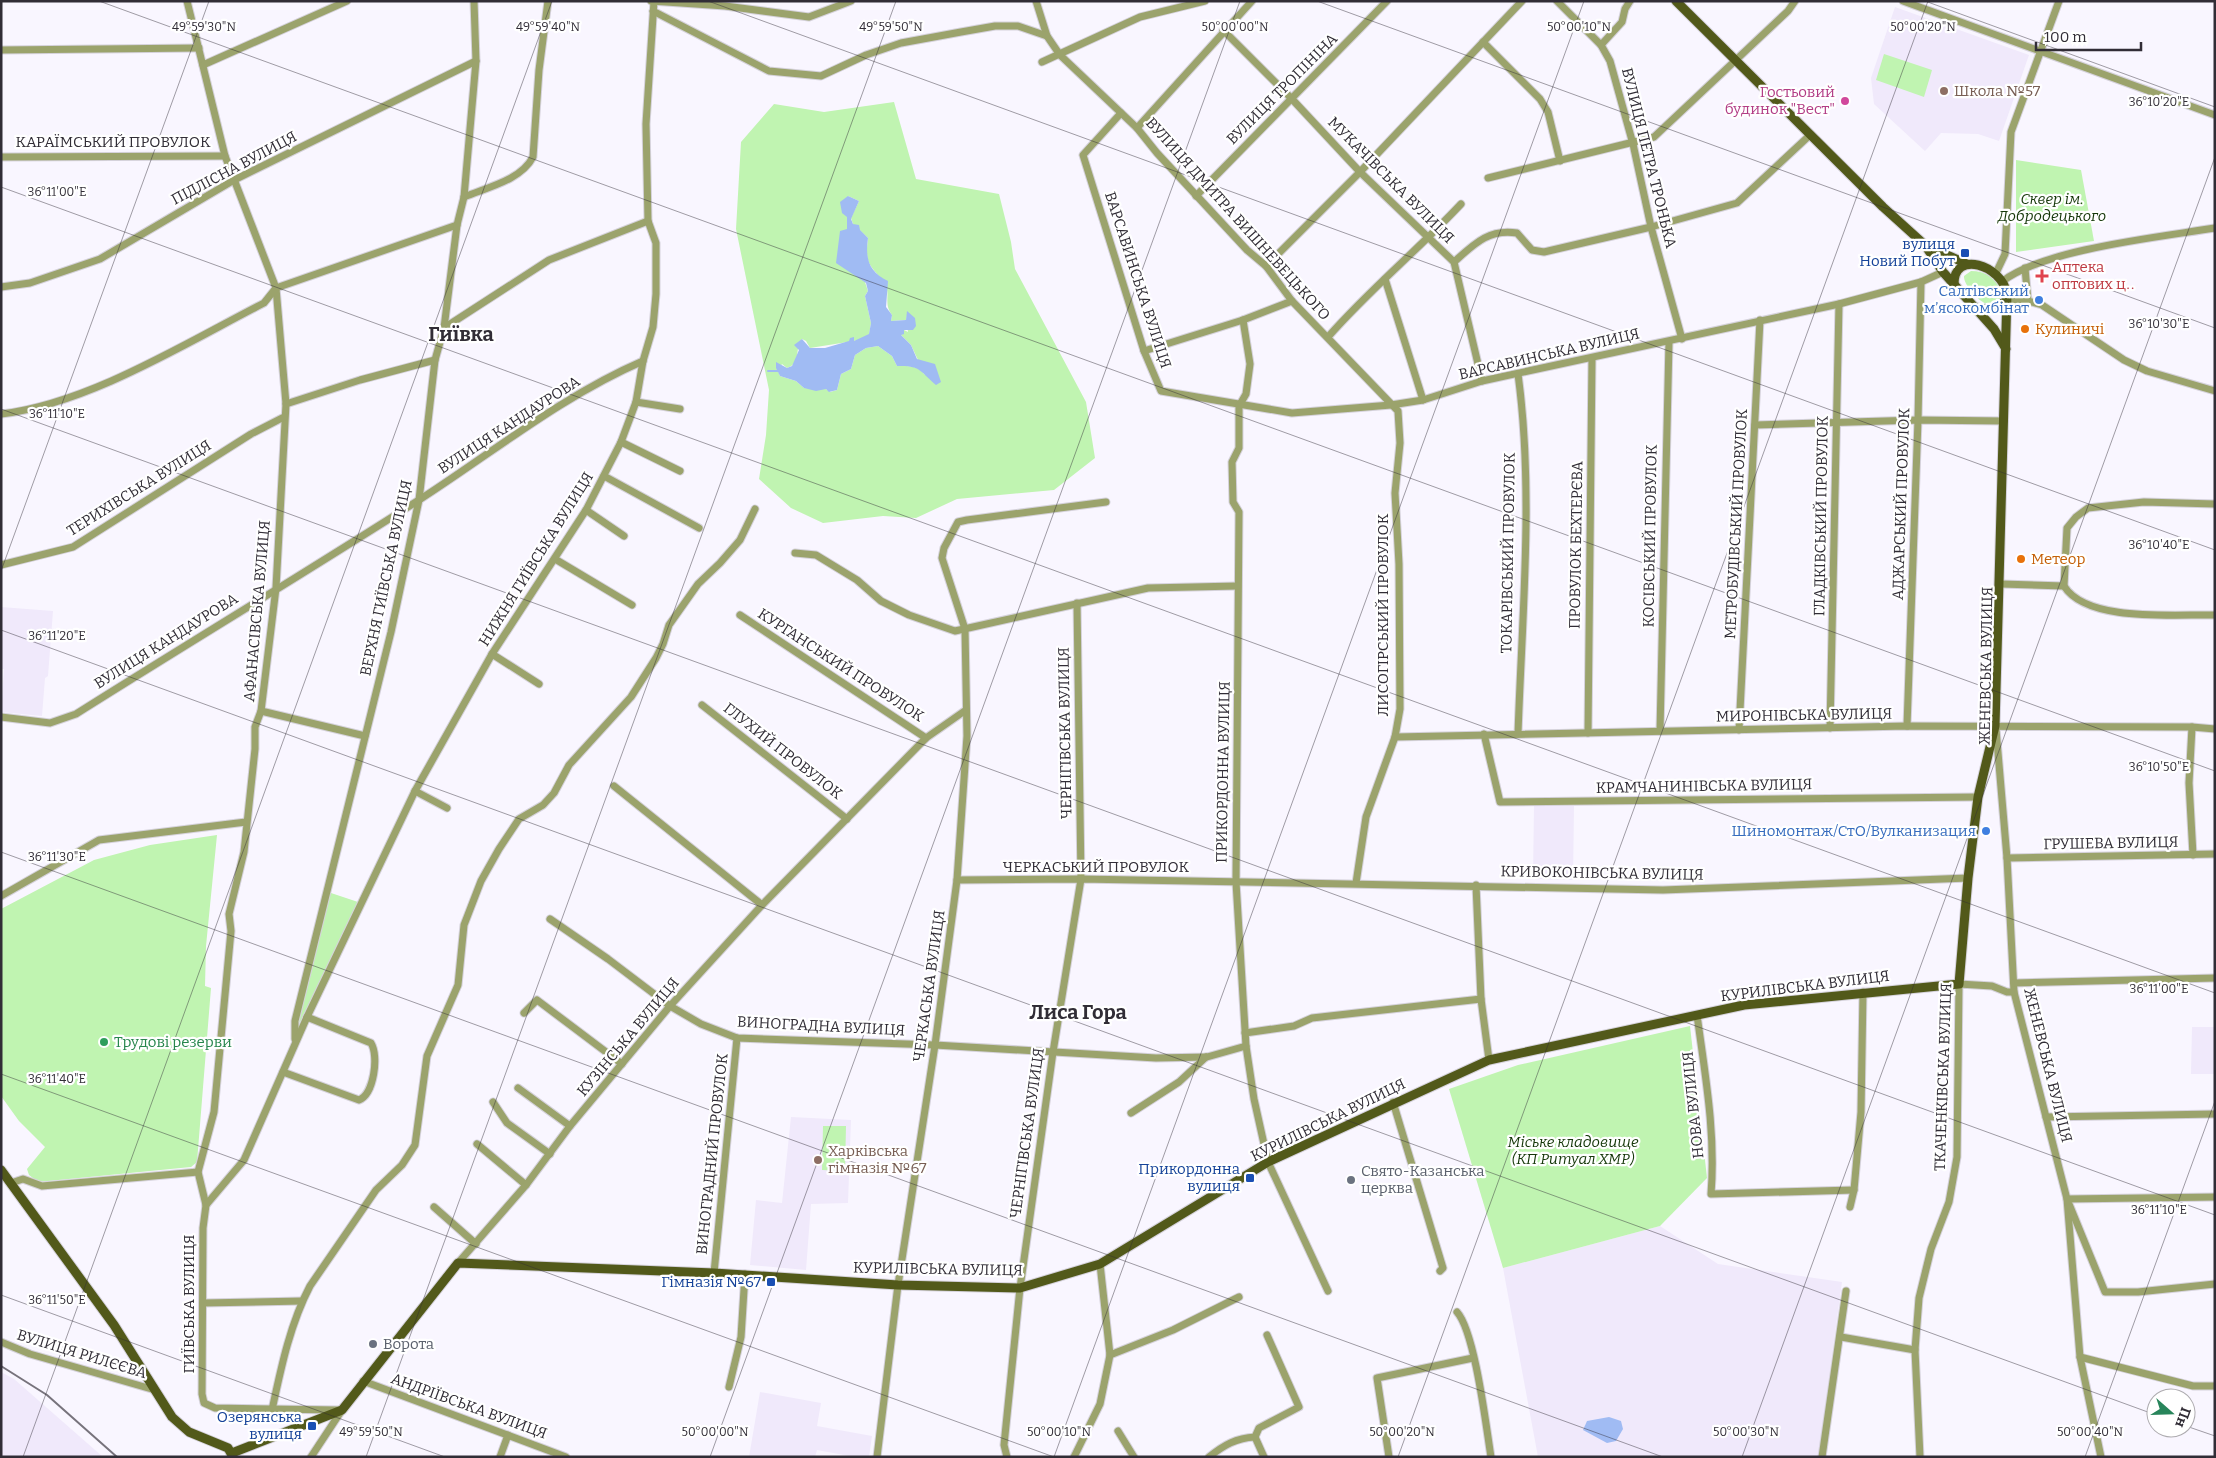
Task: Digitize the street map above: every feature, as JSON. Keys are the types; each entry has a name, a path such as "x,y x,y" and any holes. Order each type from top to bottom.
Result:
{"main road":[{"path":"1676,1 1883,207 1925,245 1954,285 1977,308 1994,329 2007,351"},
{"path":"1925,245 1967,264 1983,266 1996,273 2003,281 2007,294 2006,301 1998,307 1988,309 1977,308"},
{"path":"1954,285 1956,274 1967,264"},
{"name":"ЖЕНЕВСЬКА ВУЛИЦЯ","path":"1996,726 2007,351 2006,301"},
{"name":"ТКАЧЕНКІВСЬКА ВУЛИЦЯ","path":"1959,984 1968,878 1978,797 1996,726"},
{"name":"КУРИЛІВСЬКА ВУЛИЦЯ","path":"458,1263 745,1274 898,1285 1020,1288 1100,1264 1268,1162 1393,1102 1488,1060 1744,1005 1959,984"},
{"path":"1,1170 114,1325 154,1390 180,1426 196,1436 225,1446 233,1455 342,1410"},
{"name":"КУЗІНСЬКА ВУЛИЦЯ","path":"342,1410 458,1263"}],"street":[{"name":"АФАНАСІВСЬКА ВУЛИЦЯ","path":"187,1 226,156 276,288 286,404 276,588 261,711 255,727 251,792 244,852 229,914 231,932 214,1112 198,1172"},
{"path":"203,65 347,1"},
{"name":"ВЕРХНЯ ГИЇВСЬКА ВУЛИЦЯ","path":"296,1042 295,1021 326,888 365,736 419,500 435,360 444,328 457,225 464,197 476,61 474,1"},
{"path":"464,197 519,173 529,165 534,157 539,70 548,1"},
{"path":"653,1 725,4 809,17 852,1"},
{"name":"НИЖНЯ ГИЇВСЬКА ВУЛИЦЯ","path":"307,1017 415,790 492,654 586,510 621,442 636,402 643,362 653,327 656,286 656,243 648,221 646,124 653,1"},
{"name":"ВУЛИЦЯ ДМИТРА ВИШНЕВЕЦЬКОГО","path":"1036,1 1047,36 1060,55 1137,128 1157,154 1247,250 1266,266 1292,301 1391,405"},
{"path":"1042,62 1060,55 1107,30 1140,17 1205,1"},
{"path":"1137,128 1252,1"},
{"name":"ВУЛИЦЯ ТРОПІНІНА","path":"1196,196 1388,1"},
{"path":"1266,266 1360,172 1522,1"},
{"name":"ВУЛИЦЯ ПЕТРА ТРОНЬКА","path":"1557,1 1601,45 1615,75 1633,144 1651,227 1682,339"},
{"path":"1601,45 1622,22 1625,9 1630,1"},
{"path":"1488,178 1633,144 1661,133 1788,11 1795,1"},
{"path":"1902,1 2215,116"},
{"path":"1996,273 2005,254 2009,142 2059,1"},
{"path":"653,11 769,71 821,76 866,55 901,43 961,32 995,26 1018,26 1047,36"},
{"name":"МУКАЧІВСЬКА ВУЛИЦЯ","path":"1224,30 1360,172 1454,262 1482,380"},
{"path":"1483,42 1540,99 1548,112 1560,161"},
{"path":"1,50 199,48"},
{"name":"ПІДЛІСНА ВУЛИЦЯ","path":"1,287 30,283 100,259 234,180 476,61"},
{"name":"ВАРСАВИНСЬКА ВУЛИЦЯ","path":"1121,113 1083,155 1144,351 1161,391 1239,406 1292,413 1391,405 1423,400 1482,380 1669,342 1760,320 1839,304 1921,282 1944,272"},
{"path":"1454,262 1479,240 1497,232 1517,233 1532,250 1544,252 1651,227 1737,203 1810,134"},
{"name":"КАРАЇМСЬКИЙ ПРОВУЛОК","path":"1,157 226,156"},
{"path":"1328,337 1461,204"},
{"path":"444,328 549,260 648,221"},
{"path":"1,414 30,411 122,377 264,303 276,288 457,225"},
{"path":"2003,281 2025,268 2058,257 2215,228"},
{"path":"2025,268 2028,301"},
{"path":"1384,279 1423,400"},
{"name":"АДЖАРСЬКИЙ ПРОВУЛОК","path":"1907,726 1921,282"},
{"path":"1144,351 1243,320 1292,301"},
{"path":"2006,301 2028,301 2042,305 2139,368 2215,391"},
{"name":"ГЛАДКІВСЬКИЙ ПРОВУЛОК","path":"1830,728 1839,304"},
{"name":"ПРИКОРДОННА ВУЛИЦЯ","path":"1243,320 1250,364 1246,394 1239,406 1238,448 1232,462 1233,502 1239,512 1236,882 1246,1046 1254,1099 1268,1162 1328,1291"},
{"name":"МЕТРОБУДІВСЬКИЙ ПРОВУЛОК","path":"1739,730 1760,320"},
{"name":"КОСІВСЬКИЙ ПРОВУЛОК","path":"1660,731 1669,342"},
{"name":"ПРОВУЛОК БЕХТЕРЄВА","path":"1588,732 1592,358"},
{"path":"286,404 360,380 435,360"},
{"name":"ВУЛИЦЯ КАНДАУРОВА","path":"1,717 50,723 76,714 419,500 517,433 618,372 643,362"},
{"name":"ТОКАРІВСЬКИЙ ПРОВУЛОК","path":"1518,374 1523,412 1526,494 1518,734"},
{"path":"636,402 680,409"},
{"name":"ЛИСОГІРСЬКИЙ ПРОВУЛОК","path":"1356,883 1366,817 1394,737 1400,709 1399,564 1395,493 1400,443 1400,418 1398,411 1391,405"},
{"name":"ТЕРИХІВСЬКА ВУЛИЦЯ","path":"1,565 73,547 251,434 284,417"},
{"path":"1755,425 1918,420 2004,422"},
{"path":"621,442 680,471"},
{"path":"604,476 700,528"},
{"name":"ЧЕРКАСЬКА ВУЛИЦЯ","path":"877,1457 898,1285 935,1045 957,880 967,736 965,630 942,558 944,548 958,522 1106,502"},
{"path":"2215,504 2144,502 2088,508 2076,517 2067,528 2064,586 2068,592 2087,604 2107,611 2215,615"},
{"path":"342,1410 272,1410 282,1361 302,1301 320,1269 365,1204 376,1190 409,1157 415,1145 427,1056 458,986 464,925 481,881 519,819 543,805 554,793 569,765 631,697 656,658 663,644 669,624 698,584 720,564 740,540 755,509"},
{"path":"586,510 624,536"},
{"path":"795,553 816,556 841,568 881,601 909,615 955,631 1148,588 1237,586"},
{"path":"555,559 632,605"},
{"path":"2001,584 2064,586"},
{"name":"ЧЕРНІГІВСЬКА ВУЛИЦЯ","path":"1007,1457 1004,1445 1020,1288 1052,1052 1081,879 1077,603"},
{"name":"КУРГАНСЬКИЙ ПРОВУЛОК","path":"740,615 926,738"},
{"path":"492,654 539,684"},
{"name":"ГЛУХИЙ ПРОВУЛОК","path":"702,705 847,819"},
{"name":"КУЗІНСЬКА ВУЛИЦЯ","path":"458,1263 526,1184 570,1126 670,1006 762,904 926,738 966,710"},
{"path":"261,711 365,736"},
{"name":"МИРОНІВСЬКА ВУЛИЦЯ","path":"1394,737 1907,726 2192,727 2215,729"},
{"name":"ЖЕНЕВСЬКА ВУЛИЦЯ","path":"1996,726 2007,858 2014,992 2067,1199 2080,1357 2101,1457"},
{"path":"2192,727 2189,783 2193,855"},
{"name":"КРАМЧАНИНІВСЬКА ВУЛИЦЯ","path":"1484,734 1500,802 1978,797"},
{"path":"614,786 762,904"},
{"path":"415,790 447,808"},
{"path":"1,896 99,840 246,822"},
{"name":"ГРУШЕВА ВУЛИЦЯ","path":"2007,858 2215,854"},
{"name":"КРИВОКОНІВСЬКА ВУЛИЦЯ","path":"1236,882 1663,890 1968,878"},
{"name":"ЧЕРКАСЬКИЙ ПРОВУЛОК","path":"957,880 1081,879 1236,882"},
{"path":"1476,885 1481,999 1488,1060"},
{"name":"ВИНОГРАДНА ВУЛИЦЯ","path":"550,919 608,959 670,1006 701,1024 737,1038 935,1045 1156,1058 1206,1057 1246,1046"},
{"path":"2014,983 2215,978"},
{"name":"КУРИЛІВСЬКА ВУЛИЦЯ","path":"1959,984 1992,986 2007,992 2014,992"},
{"name":"ТКАЧЕНКІВСЬКА ВУЛИЦЯ","path":"1920,1457 1915,1350 1919,1298 1931,1249 1949,1202 1957,1157 1959,984"},
{"path":"1850,1207 1854,1190 1861,1112 1863,992"},
{"path":"1245,1033 1294,1026 1312,1018 1481,999"},
{"path":"524,1013 537,1000 622,1064"},
{"name":"НОВА ВУЛИЦЯ","path":"1697,1015 1709,1103 1713,1167 1711,1194 1854,1190"},
{"path":"206,1205 244,1160 307,1017 371,1043 375,1057 368,1089 363,1098 359,1100 283,1072"},
{"name":"ВИНОГРАДНИЙ ПРОВУЛОК","path":"714,1273 737,1038"},
{"path":"1131,1113 1179,1082 1206,1057"},
{"path":"518,1088 570,1126"},
{"path":"493,1102 507,1123 550,1154"},
{"path":"1393,1102 1443,1268 1440,1271"},
{"path":"2046,1117 2215,1114"},
{"path":"476,1144 526,1184"},
{"path":"11,1183 23,1179 42,1186 198,1172"},
{"name":"ГИЇВСЬКА ВУЛИЦЯ","path":"198,1172 206,1205 203,1228 202,1394 204,1403 215,1408 272,1410"},
{"path":"2215,1197 2067,1199 2105,1292 2138,1292 2215,1284"},
{"path":"434,1207 476,1244"},
{"path":"1074,1457 1100,1404 1110,1355 1100,1264"},
{"path":"729,1387 741,1336 745,1274"},
{"path":"1822,1457 1841,1337 1846,1292"},
{"path":"1110,1355 1173,1330 1239,1297"},
{"path":"204,1303 302,1301"},
{"path":"1457,1312 1463,1319 1473,1358 1491,1457"},
{"path":"1264,1457 1255,1437 1259,1428 1300,1407 1267,1335"},
{"path":"1841,1337 1915,1350"},
{"name":"ВУЛИЦЯ РИЛЄЄВА","path":"1,1342 30,1354 154,1390"},
{"path":"2080,1357 2192,1386 2215,1386"},
{"path":"1389,1457 1377,1378 1473,1358"},
{"name":"АНДРІЇВСЬКА ВУЛИЦЯ","path":"364,1382 566,1457"},
{"name":"КУЗІНСЬКА ВУЛИЦЯ","path":"311,1457 342,1410"},
{"path":"1118,1431 1134,1457"},
{"path":"500,1457 508,1435"},
{"path":"1208,1457 1226,1444 1244,1438 1255,1437"}],"shaded area":[{"name":"Школа №57","path":"1895,7 2029,55 1999,141 1978,134 1941,133 1925,151 1874,104 1871,78"},
{"path":"1,607 53,611 48,676 45,678 42,716 1,712 4,669 1,669"},
{"path":"1534,806 1574,806 1573,880 1533,879"},
{"path":"2192,1027 2215,1027 2215,1074 2191,1074"},
{"name":"Харківська гімназія №67","path":"791,1117 851,1120 848,1203 811,1204 806,1270 750,1265 756,1200 782,1203"},
{"path":"1660,1226 1718,1264 1842,1282 1818,1457 1538,1457 1503,1268"},
{"path":"1,1372 14,1379 103,1457 1,1457"},
{"path":"760,1392 821,1403 817,1426 872,1436 869,1457 855,1457 817,1450 815,1457 749,1457"}],"green space":[{"path":"1884,54 1932,70 1924,97 1876,80"},
{"path":"894,102 916,179 999,194 1011,242 1015,269 1086,402 1095,458 1054,490 957,499 916,518 883,516 823,523 791,508 759,479 766,435 769,390 736,229 741,142 774,104 824,112","holes":["848,196 859,201 851,218 853,224 868,238 868,261 887,288 887,303 892,315 891,321 906,320 906,315 908,332 904,330 900,334 911,345 925,375 916,368 897,366 892,356 878,346 866,348 855,355 851,369 841,374 837,390 830,392 826,389 804,388 796,381 780,376 778,371 782,364 787,368 795,363 798,347 802,339 806,341 810,348 860,340 869,335 871,323 865,296 868,291 847,229"]},
{"name":"Сквер ім. Добродецького","path":"2016,160 2081,170 2094,241 2016,252"},
{"path":"1971,271 1981,272 1994,279 2002,292 1999,301 1987,304 1976,296 1964,279 1964,276"},
{"name":"Трудові резерви","path":"217,835 206,946 205,986 211,988 197,1162 191,1167 38,1182 29,1175 27,1169 45,1147 19,1121 1,1096 1,909 94,860 150,845"},
{"path":"328,892 358,902 300,1023 298,1020"},
{"name":"Міське кладовище (КП Ритуал ХМР)","path":"1690,1026 1707,1178 1660,1226 1503,1268 1449,1089 1518,1065"},
{"path":"823,1126 846,1126 845,1171 822,1170"}],"water":[{"path":"848,196 859,201 851,219 853,224 859,225 860,230 868,238 867,252 870,264 876,273 888,281 886,307 892,315 891,321 906,320 907,311 915,318 916,326 913,330 904,330 904,334 901,335 911,345 917,359 935,364 941,382 936,385 915,368 897,366 892,356 878,346 866,348 855,355 851,369 841,374 837,390 829,392 826,389 816,391 804,388 796,381 780,376 776,368 776,362 787,368 792,366 799,350 794,345 802,339 810,348 825,348 849,341 850,338 854,337 854,341 869,334 871,323 865,296 868,291 866,283 836,263 840,231 847,229 847,217 842,213 840,202"},
{"path":"1609,1417 1621,1421 1623,1429 1616,1441 1607,1443 1583,1430 1587,1421"}],"waterway":[{"path":"768,371 781,371"}],"railway":[{"path":"1,1366 47,1395 117,1457"}],"place":[{"name":"Школа №57","path":"1944,91"},
{"name":"Гостьовий будинок \"Вест\"","path":"1845,101"},
{"name":"вулиця Новий Побут","path":"1965,253"},
{"name":"Аптека оптових ц‥","path":"2042,276"},
{"name":"Салтівський м’ясокомбінат","path":"2039,300"},
{"name":"Кулиничі","path":"2025,329"},
{"name":"Метеор","path":"2021,559"},
{"name":"Шиномонтаж/СтО/Вулканизация","path":"1986,831"},
{"name":"Трудові резерви","path":"104,1042"},
{"name":"Харківська гімназія №67","path":"818,1160"},
{"name":"Прикордонна вулиця","path":"1250,1178"},
{"name":"Свято-Казанська церква","path":"1351,1180"},
{"name":"Гімназія №67","path":"771,1282"},
{"name":"Ворота","path":"373,1344"},
{"name":"Озерянська вулиця","path":"312,1426"}],"district":[{"name":"Гиївка","path":"461,334"},
{"name":"Лиса Гора","path":"1078,1012"}]}
